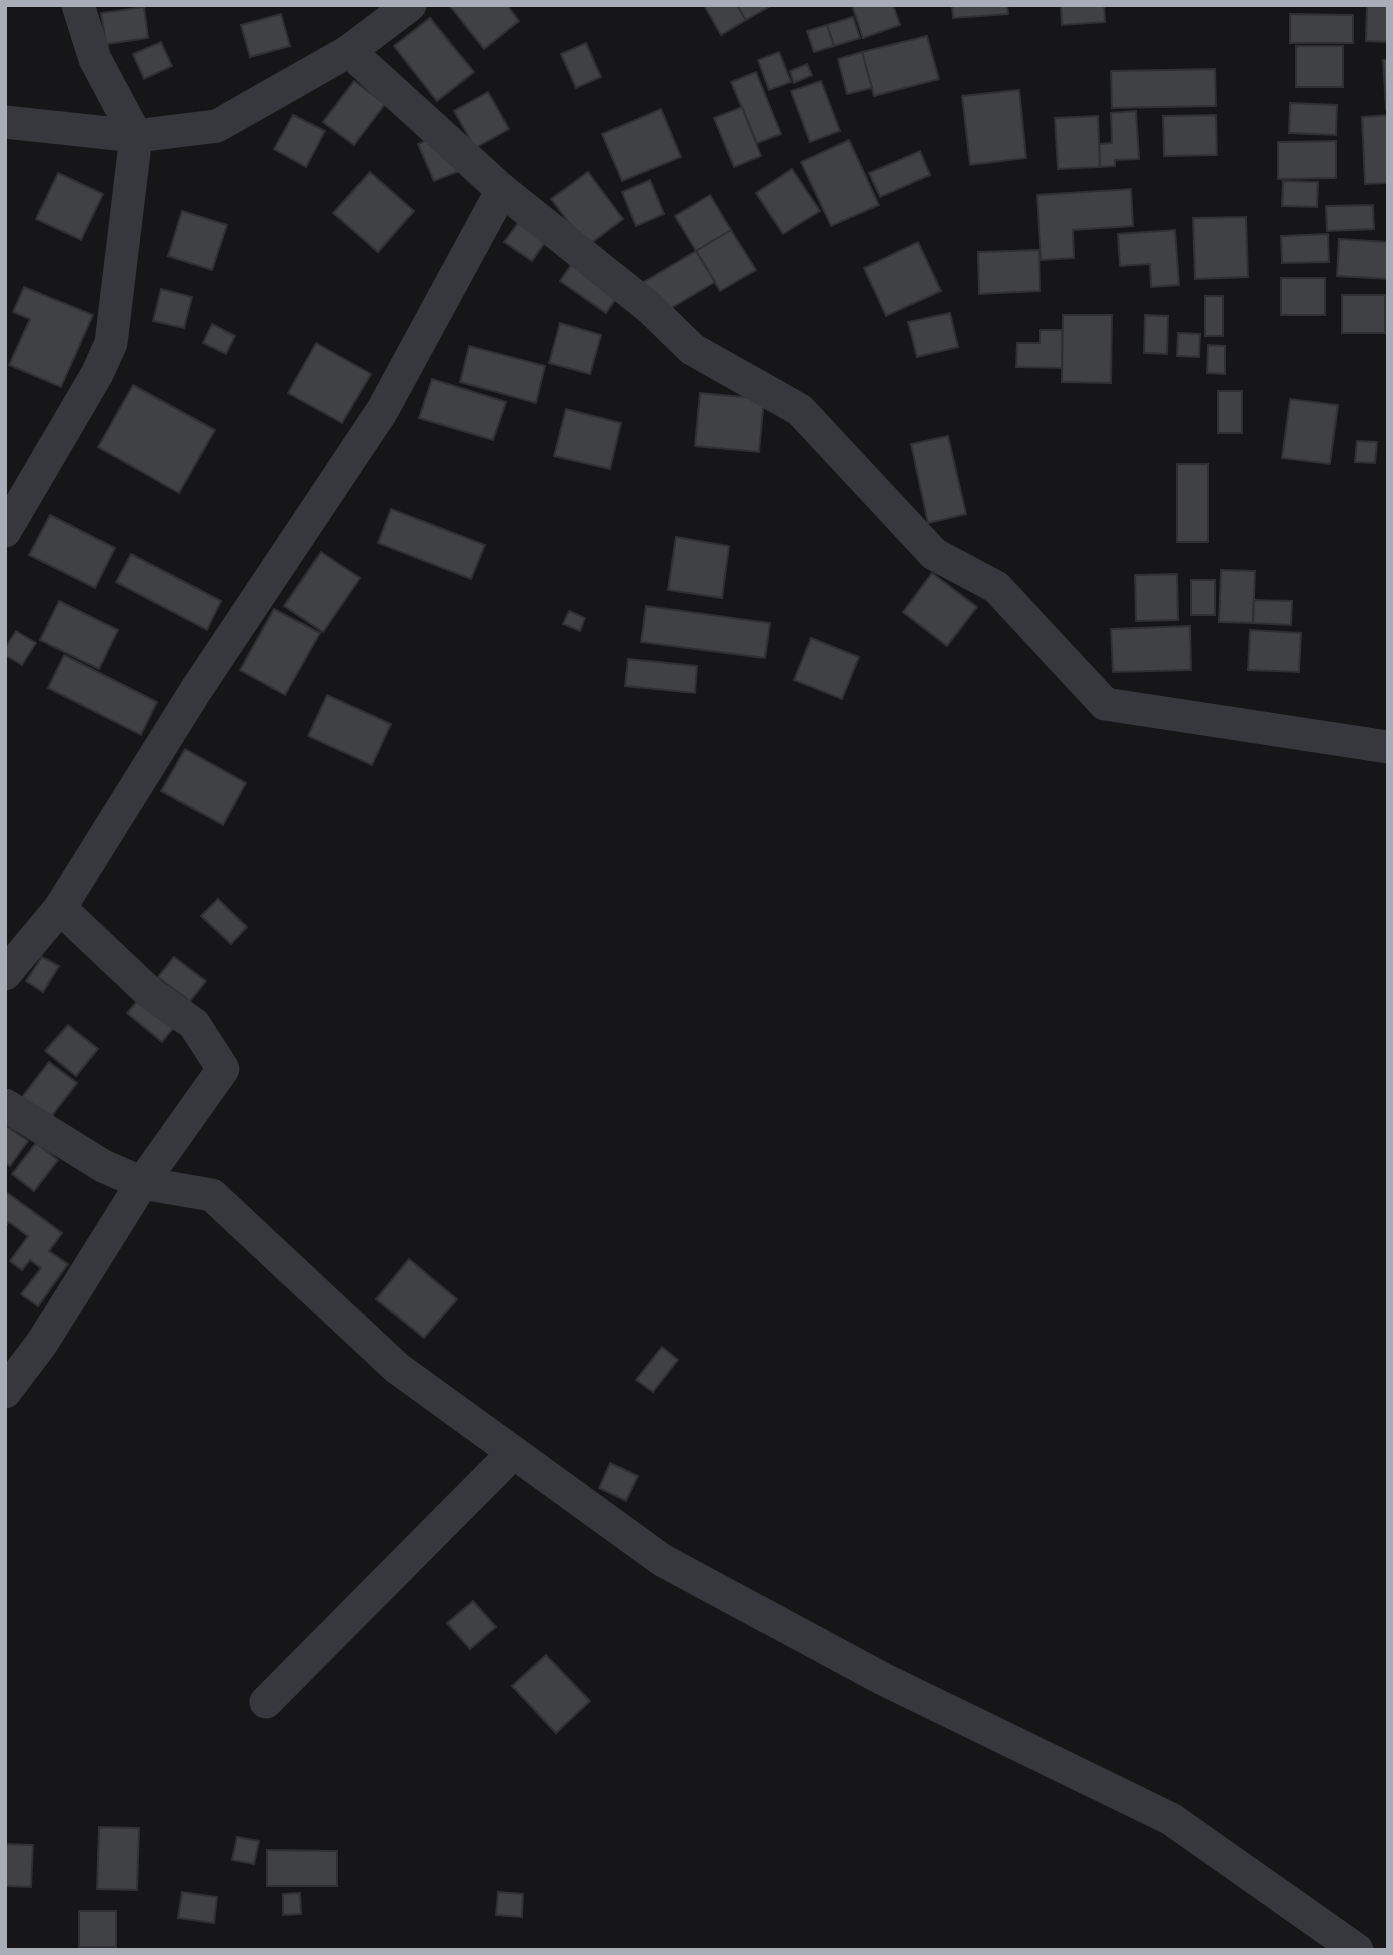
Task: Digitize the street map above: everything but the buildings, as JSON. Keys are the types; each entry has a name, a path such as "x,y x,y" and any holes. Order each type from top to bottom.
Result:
{"street":[{"path":"5,531 97,374 111,343 136,136 95,59 78,5"},
{"path":"5,122 136,136 217,126 349,51 410,5"},
{"path":"349,51 502,190 650,308 692,349 800,410 934,554 996,587 1105,705 1388,747"},
{"path":"5,974 60,908 196,690 382,411 502,190"},
{"path":"5,1392 42,1343 142,1183 223,1069 194,1024 151,994 60,908"},
{"path":"5,1105 103,1166 142,1183 212,1195 397,1368 512,1454 662,1560 883,1679 1171,1819 1357,1950"},
{"path":"266,1702 512,1454"}]}
